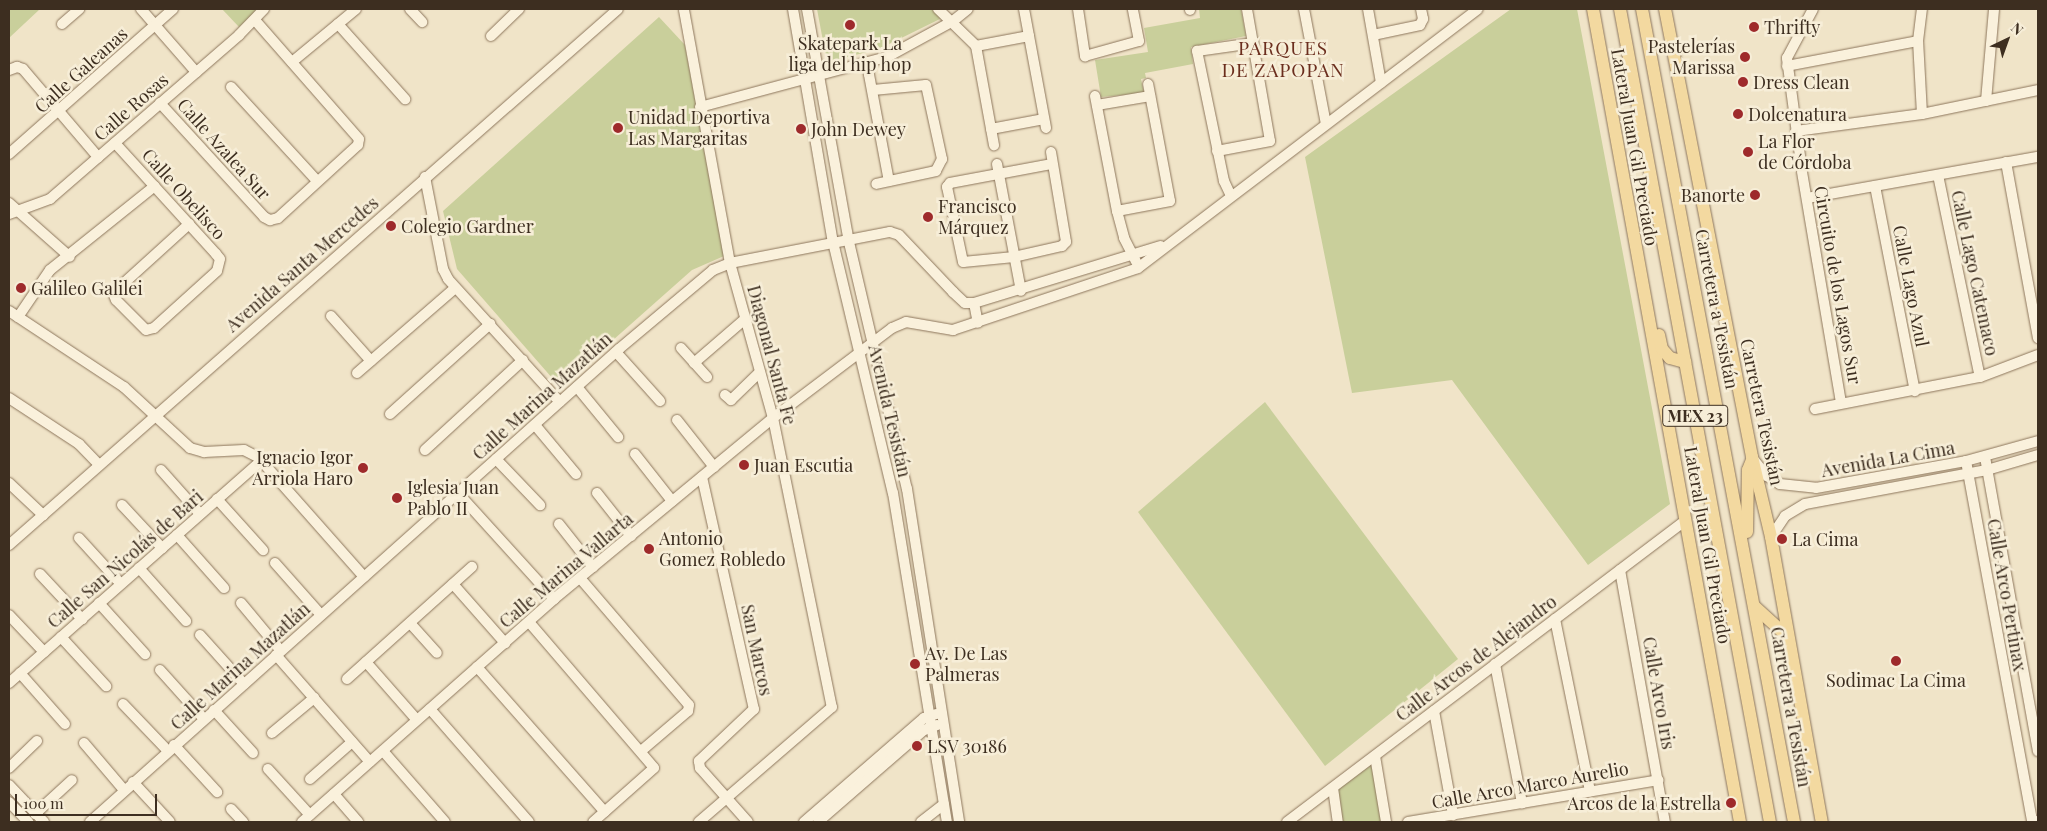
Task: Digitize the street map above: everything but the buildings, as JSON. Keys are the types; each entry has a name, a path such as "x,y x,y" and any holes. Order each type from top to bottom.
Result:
{"main road":[{"name":"Lateral Juan Gil Preciado","path":"1593,9 1740,822"},
{"name":"MEX 23","path":"1620,9 1770,822"},
{"name":"Carretera a Tesistán","path":"1642,9 1756,607 1794,822"},
{"name":"Carretera Tesistán","path":"1665,9 1752,457 1771,537 1787,636 1822,822"},
{"path":"1628,205 1636,222 1662,349 1670,358 1686,362"},
{"path":"1746,554 1748,470 1752,457"},
{"path":"1756,607 1787,636"}],"street":[{"path":"62,24 79,9"},
{"path":"141,9 196,72"},
{"name":"Calle Galeanas","path":"9,154 173,9"},
{"name":"Calle Rosas","path":"13,212 50,199 256,20 264,9"},
{"path":"292,62 356,9"},
{"path":"410,9 422,22"},
{"path":"491,36 519,9"},
{"name":"Avenida Santa Mercedes","path":"9,545 618,9"},
{"name":"Avenida Tesistán","path":"793,9 833,242 893,493 947,822"},
{"name":"Avenida Tesistán","path":"807,9 848,238 907,489 959,822"},
{"path":"938,9 953,21 976,46 994,145"},
{"path":"700,108 819,78 887,57 953,21 968,9"},
{"path":"991,129 1045,123 1024,9"},
{"path":"1078,9 1085,56 1139,41 1133,9"},
{"path":"1217,152 1270,141 1247,9"},
{"path":"1304,9 1326,124"},
{"path":"1368,9 1381,83"},
{"path":"1373,35 1420,25 1423,19 1421,9"},
{"name":"Calle Marina Vallarta","path":"302,822 554,599 774,418 892,328 906,322 953,330 1138,268 1478,9"},
{"path":"1800,156 1787,58 1813,9"},
{"path":"1922,9 1918,42 1922,114"},
{"path":"1986,100 1994,9"},
{"name":"Diagonal Santa Fe","path":"684,10 700,108 730,263 774,418 832,707 727,798"},
{"path":"231,87 317,181 358,145 356,132 256,20"},
{"path":"338,24 405,99"},
{"path":"976,46 1029,36"},
{"path":"1787,66 1918,42"},
{"path":"1231,196 1217,152 1198,51 1253,43"},
{"path":"868,64 889,182"},
{"path":"10,69 22,69 98,157"},
{"path":"1117,211 1170,202 1148,84"},
{"path":"873,90 926,85 942,159 936,171 876,184"},
{"path":"1796,131 1922,114 2038,90"},
{"path":"1138,268 1117,211 1096,100 1150,96"},
{"name":"Calle Azalea Sur","path":"160,103 264,217 270,220 278,218 317,181"},
{"name":"Calle Obelisco","path":"115,143 155,186 189,224 220,259 217,271 154,328 140,326 116,300 113,293 116,288 189,224"},
{"path":"1051,152 1066,242 1062,246 1014,257 969,263 963,262 959,257 947,187 954,181 998,168 1052,164"},
{"path":"1807,198 2038,157"},
{"path":"2006,162 2038,338"},
{"path":"998,168 1021,291"},
{"name":"Circuito de los Lagos Sur","path":"1802,172 1841,403"},
{"name":"Calle Lago Catemaco","path":"1938,175 1980,377"},
{"path":"425,177 443,269 455,288 560,402"},
{"path":"18,317 50,270 70,257 155,186"},
{"name":"Calle Lago Azul","path":"1875,186 1916,391"},
{"path":"9,203 13,212 70,257"},
{"name":"Calle Marina Mazatlán","path":"90,822 698,279 730,263 882,232 899,235 953,292 965,303 974,304"},
{"path":"978,323 974,304 1133,256 1169,243"},
{"path":"357,373 455,288"},
{"path":"9,311 124,387 196,452 244,450 262,460 364,577"},
{"path":"332,316 371,361"},
{"path":"694,363 745,319"},
{"path":"390,414 490,324"},
{"path":"681,348 707,377"},
{"path":"616,352 660,401"},
{"path":"1815,409 1916,391 1980,377 2038,355"},
{"path":"425,450 522,360"},
{"path":"726,394 731,400 760,372"},
{"path":"577,387 618,437"},
{"path":"9,398 79,444 99,465"},
{"path":"677,420 714,467"},
{"path":"535,424 576,474"},
{"name":"Avenida La Cima","path":"1752,457 1767,476 1780,484 1806,488 1832,486 1966,461 2038,441"},
{"path":"635,454 672,501"},
{"name":"Avenida La Cima","path":"1771,537 1775,526 1794,509 1987,470 2038,455"},
{"name":"Calle Arco Pertinax","path":"1985,457 2038,752"},
{"path":"496,459 540,505"},
{"name":"Calle San Nicolás de Bari","path":"9,683 262,460"},
{"name":"Calle Arco Pertinax","path":"1966,461 2032,822"},
{"path":"160,470 200,514"},
{"name":"San Marcos","path":"702,477 754,709 700,761 700,768 748,822"},
{"path":"9,483 43,515"},
{"path":"1832,486 1836,499"},
{"path":"458,493 554,599"},
{"path":"597,493 631,536"},
{"path":"217,500 263,550"},
{"path":"122,506 162,548"},
{"name":"Calle Arcos de Alejandro","path":"1286,822 1686,520"},
{"path":"559,524 593,567"},
{"path":"177,535 224,588"},
{"path":"79,538 122,584"},
{"path":"275,563 321,615"},
{"path":"347,679 472,567"},
{"path":"139,568 186,621"},
{"name":"Calle Arco Iris","path":"1620,570 1666,822"},
{"path":"40,574 82,619"},
{"path":"580,578 689,705 688,711 641,751"},
{"path":"453,584 505,642"},
{"path":"99,603 145,654"},
{"path":"241,603 314,698 370,762"},
{"path":"9,614 44,652"},
{"path":"1556,618 1590,791"},
{"path":"528,622 654,768 593,822"},
{"path":"410,623 437,654"},
{"path":"200,635 244,684"},
{"path":"61,637 106,686"},
{"path":"366,662 417,720"},
{"path":"1495,664 1522,803"},
{"path":"477,667 605,812"},
{"path":"160,670 204,719"},
{"path":"20,673 65,724"},
{"path":"272,733 314,698"},
{"path":"123,704 217,792"},
{"path":"430,709 529,822"},
{"path":"214,710 253,752"},
{"path":"1434,711 1453,815"},
{"path":"811,821 930,714 942,713"},
{"path":"811,821 932,726 943,724"},
{"path":"9,768 37,741"},
{"path":"310,779 352,742"},
{"path":"84,743 124,790"},
{"path":"383,751 445,822"},
{"path":"1375,756 1386,822"},
{"path":"268,769 310,815"},
{"path":"35,814 72,780"},
{"name":"Calle Arco Marco Aurelio","path":"1408,822 1658,780"},
{"path":"133,782 170,822"},
{"path":"9,785 44,822"},
{"path":"1333,788 1338,822"},
{"path":"334,794 358,822"},
{"path":"699,822 727,798"},
{"path":"9,802 28,822"},
{"path":"921,822 944,804"},
{"path":"231,809 243,822"},
{"path":"2032,822 2038,821"}],"green space":[{"path":"9,9 40,9 9,38"},
{"path":"222,9 258,9 239,27"},
{"path":"817,9 932,9 942,18 879,49 827,62"},
{"path":"1199,9 1241,9 1246,36 1191,47 1193,64 1145,73 1146,78 1141,79 1144,93 1101,97 1095,60 1148,52 1144,28 1200,18"},
{"path":"1511,9 1577,9 1670,504 1588,565 1452,380 1352,393 1305,157"},
{"name":"Unidad Deportiva Las Margaritas","path":"659,17 685,45 724,256 692,270 560,387 457,269 443,211"},
{"path":"1265,402 1458,659 1325,766 1138,512"},
{"path":"1371,764 1383,822 1343,822 1337,788"}],"place":[{"name":"Skatepark La liga del hip hop","path":"850,25"},
{"name":"Thrifty","path":"1754,27"},
{"name":"Pastelerías Marissa","path":"1745,57"},
{"name":"Dress Clean","path":"1743,82"},
{"name":"Dolcenatura","path":"1738,114"},
{"name":"Unidad Deportiva Las Margaritas","path":"618,128"},
{"name":"John Dewey","path":"801,129"},
{"name":"La Flor de Córdoba","path":"1748,152"},
{"name":"Banorte","path":"1755,195"},
{"name":"Francisco Márquez","path":"928,217"},
{"name":"Colegio Gardner","path":"391,226"},
{"name":"Galileo Galilei","path":"21,288"},
{"name":"Juan Escutia","path":"744,465"},
{"name":"Ignacio Igor Arriola Haro","path":"363,468"},
{"name":"Iglesia Juan Pablo II","path":"397,498"},
{"name":"La Cima","path":"1782,539"},
{"name":"Antonio Gomez Robledo","path":"649,549"},
{"name":"Sodimac La Cima","path":"1896,661"},
{"name":"Av. De Las Palmeras","path":"915,664"},
{"name":"LSV 30186","path":"917,746"},
{"name":"Arcos de la Estrella","path":"1731,803"}],"district":[{"name":"PARQUES DE ZAPOPAN","path":"1283,59"}]}
